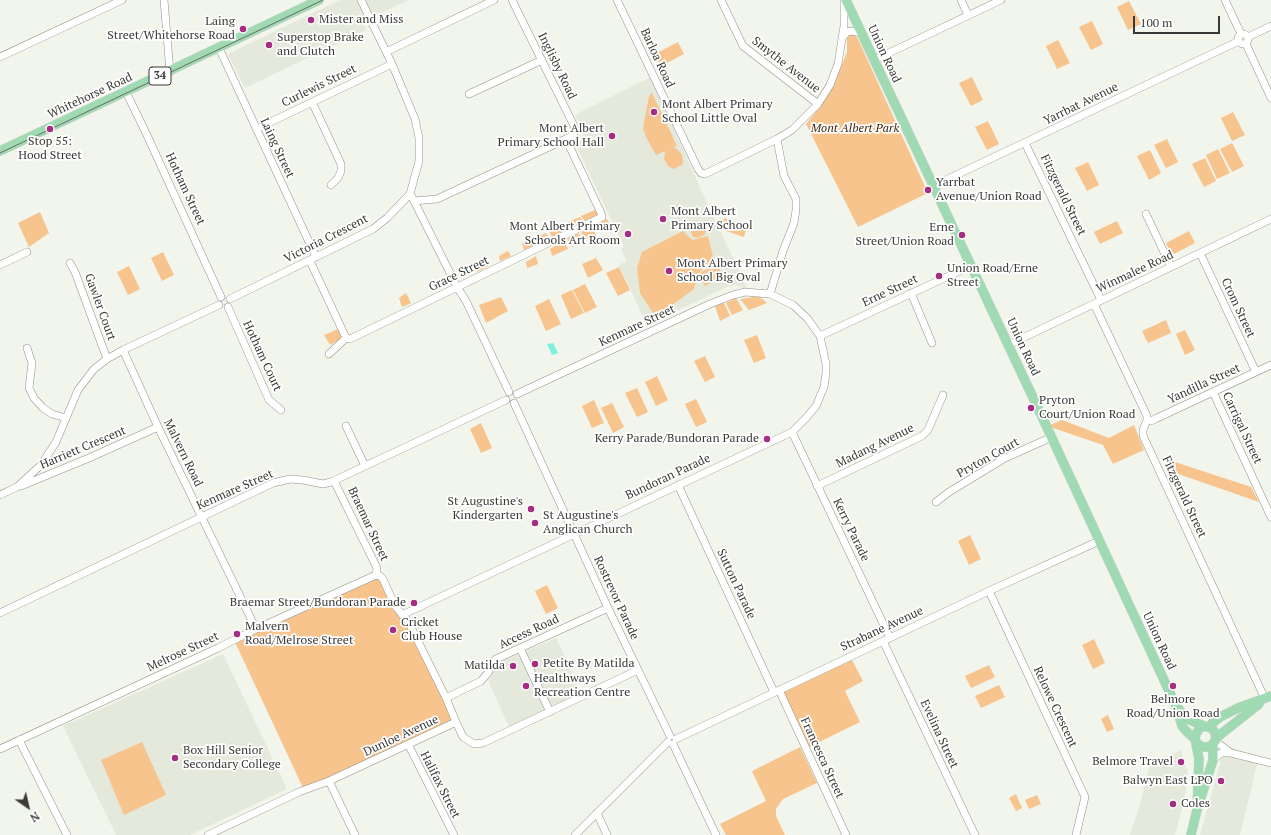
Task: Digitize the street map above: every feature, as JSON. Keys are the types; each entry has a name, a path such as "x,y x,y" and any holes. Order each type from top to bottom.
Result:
{"main road":[{"name":"Whitehorse Road","path":"1,148 170,72 319,0"},
{"name":"Union Road","path":"845,0 1052,437 1176,706 1182,726 1196,741"},
{"path":"1197,810 1199,766 1196,741 1197,731 1238,708 1268,697"},
{"path":"1196,741 1200,746 1209,747 1268,697"},
{"name":"Union Road","path":"1176,706 1188,719 1206,726"},
{"path":"1191,835 1197,810 1213,760 1215,741 1214,730 1206,726"}],"street":[{"path":"0,57 122,0"},
{"path":"164,0 170,72"},
{"name":"Victoria Crescent","path":"230,299 373,229 387,218 410,194 419,161 419,138 412,113 392,64 361,0"},
{"path":"386,52 494,0"},
{"name":"Inglisby Road","path":"512,0 575,128 575,132 566,140"},
{"name":"Barloa Road","path":"617,0 701,173 705,174 777,138"},
{"name":"Smythe Avenue","path":"721,0 743,46 818,104"},
{"path":"792,432 816,406 824,387 826,364 820,336 807,318 793,305 770,294 783,251 794,223 796,210 796,199 784,176 777,138 792,130 818,104 830,85 838,64 843,37 845,0"},
{"path":"961,0 968,15"},
{"path":"874,60 1001,0"},
{"path":"1225,0 1271,98"},
{"name":"Yarrbat Avenue","path":"933,186 1271,26"},
{"path":"843,37 847,32 851,31 862,34"},
{"name":"Laing Street","path":"219,48 313,259 346,338"},
{"path":"469,94 542,60"},
{"name":"Curlewis Street","path":"256,129 392,64"},
{"name":"Hotham Street","path":"126,92 221,297"},
{"path":"312,102 341,164 341,171 338,178 331,186"},
{"path":"414,201 437,199 566,140"},
{"name":"Grace Street","path":"330,354 346,338 350,339 602,216 602,213 566,140"},
{"name":"Fitzgerald Street","path":"1026,143 1101,300"},
{"path":"410,194 456,287 466,301 509,392"},
{"path":"1146,214 1171,267"},
{"name":"Winmalee Road","path":"1008,345 1271,219"},
{"path":"0,266 27,252"},
{"name":"Crom Street","path":"1200,253 1256,372"},
{"name":"Gawler Court","path":"70,264 76,272 107,359"},
{"name":"Erne Street","path":"820,336 970,266"},
{"name":"Kenmare Street","path":"516,394 710,304 745,292 770,294"},
{"path":"911,293 932,343"},
{"path":"226,296 230,299 230,304 228,307 223,308 219,305 218,300 221,297 226,296"},
{"name":"Fitzgerald Street","path":"1094,304 1147,416 1143,430 1145,440 1268,697"},
{"path":"0,495 17,487 41,465 56,442 78,390 94,369 122,350 219,305"},
{"name":"Hotham Court","path":"228,307 269,400 281,410"},
{"path":"27,348 32,363 29,388 34,398 43,408 52,414 66,418"},
{"name":"Malvern Road","path":"122,350 256,629"},
{"name":"Yandilla Street","path":"1147,420 1151,421 1271,365"},
{"path":"509,392 516,394 518,399 514,403 510,403 506,400 506,395 509,392"},
{"name":"Carrigal Street","path":"1213,392 1271,517"},
{"name":"Madang Avenue","path":"817,486 922,436 928,430 943,395"},
{"name":"Kenmare Street","path":"0,613 273,483 282,480 303,480 322,484 334,481 506,400"},
{"name":"Rostrevor Parade","path":"514,403 608,608 716,835"},
{"path":"346,426 365,466"},
{"name":"Harriett Crescent","path":"17,487 89,458 158,427"},
{"name":"Bundoran Parade","path":"402,615 792,432"},
{"name":"Kerry Parade","path":"792,432 886,640"},
{"name":"Pryton Court","path":"936,502 949,492 1005,458 1052,437"},
{"name":"Braemar Street","path":"334,481 377,568 376,575 383,579 395,606 408,621 446,698 456,722"},
{"name":"Sutton Parade","path":"678,485 777,691"},
{"name":"Strabane Avenue","path":"575,835 672,740 1099,541"},
{"name":"Melrose Street","path":"0,749 256,629 376,575"},
{"name":"Relowe Crescent","path":"989,591 1085,797 1076,835"},
{"name":"Access Road","path":"446,698 480,681 488,673 492,663 496,659 608,608"},
{"name":"Evelina Street","path":"886,640 975,835"},
{"path":"520,648 550,712"},
{"name":"Dunloe Avenue","path":"208,835 297,793 329,781 456,722 463,737 474,744 483,743 638,670"},
{"name":"Francesca Street","path":"777,691 846,835"},
{"path":"20,740 67,835"},
{"path":"1215,741 1231,753"},
{"name":"Halifax Street","path":"408,744 454,835"},
{"path":"1213,760 1221,754 1231,753 1271,763"},
{"path":"329,781 355,835"},
{"path":"597,813 608,835"}],"shaded area":[{"path":"340,0 409,0 362,22 366,30 245,88 228,54"},
{"name":"Mont Albert Primary School","path":"651,77 701,190 748,290 736,285 729,286 647,325 619,265 627,261 621,249 624,247 576,145 582,139 584,134 575,115"},
{"path":"556,638 581,692 509,727 489,683 495,664"},
{"name":"Box Hill Senior Secondary College","path":"223,654 287,789 190,835 116,835 63,726"},
{"path":"1225,746 1259,756 1240,835 1200,835"},
{"path":"1181,750 1188,773 1184,801 1175,835 1130,835 1140,804 1149,767"}],"green space":[{"path":"1129,1 1141,24 1128,30 1117,7"},
{"path":"1092,21 1103,44 1091,50 1079,27"},
{"name":"Mont Albert Park","path":"854,33 928,193 858,227 806,124 832,89 847,52 847,37"},
{"path":"1058,40 1070,63 1057,69 1046,46"},
{"path":"678,42 684,54 661,66 655,54"},
{"path":"972,77 983,100 971,106 959,83"},
{"name":"Mont Albert Primary School Little Oval","path":"652,93 677,146 673,147 682,155 683,164 674,169 668,166 664,159 665,151 656,155 646,137 643,128 649,96"},
{"path":"1233,112 1245,135 1232,141 1221,118"},
{"path":"988,121 999,144 987,150 975,127"},
{"path":"1167,139 1178,162 1166,168 1154,145"},
{"path":"1232,143 1244,166 1232,172 1220,149"},
{"path":"1218,149 1230,173 1217,179 1206,155"},
{"path":"1150,150 1161,173 1149,180 1137,156"},
{"path":"1205,158 1216,181 1204,187 1192,164"},
{"path":"1088,162 1099,185 1087,191 1075,168"},
{"path":"595,210 598,216 585,221 581,216"},
{"path":"40,212 49,233 29,247 18,223"},
{"path":"580,217 583,222 570,228 568,222"},
{"path":"724,218 747,226 744,237 720,229"},
{"path":"607,219 611,226 598,232 595,225"},
{"path":"1117,221 1123,233 1100,244 1094,232"},
{"path":"566,224 568,229 552,237 549,231"},
{"path":"703,224 707,230 704,235 698,238 693,237 691,232 693,228"},
{"path":"592,226 596,235 585,240 581,232"},
{"name":"Mont Albert Primary School Big Oval","path":"683,231 692,240 708,236 713,257 699,273 717,264 723,276 705,286 698,274 694,289 669,307 653,313 640,293 637,268 642,252"},
{"path":"1189,231 1195,243 1172,255 1166,243"},
{"path":"546,233 550,239 540,244 537,237"},
{"path":"579,233 582,241 572,247 567,239"},
{"path":"532,239 535,245 524,250 522,243"},
{"path":"564,241 568,249 552,256 550,249"},
{"path":"508,251 511,256 500,261 499,256"},
{"path":"163,252 174,275 162,281 151,258"},
{"path":"536,256 538,264 527,268 526,262"},
{"path":"596,258 603,270 588,278 582,264"},
{"path":"486,261 488,266 478,272 475,266"},
{"path":"129,266 140,289 128,295 117,272"},
{"path":"619,267 630,290 618,296 606,273"},
{"path":"585,284 597,307 585,313 573,290"},
{"path":"572,290 584,313 571,319 561,295"},
{"path":"406,293 411,303 402,307 399,298"},
{"path":"759,296 767,303 749,310 740,299"},
{"path":"501,297 508,311 486,323 479,305"},
{"path":"736,298 743,310 732,315 726,303"},
{"path":"549,299 561,324 546,331 535,306"},
{"path":"724,303 730,316 720,321 715,306"},
{"path":"1166,320 1171,333 1148,343 1142,331"},
{"path":"338,329 342,338 330,345 324,335"},
{"path":"1185,330 1195,350 1185,355 1176,334"},
{"path":"757,335 766,358 754,363 744,340"},
{"path":"705,356 715,377 705,382 694,361"},
{"path":"657,376 668,400 656,406 645,382"},
{"path":"637,388 648,412 637,417 625,393"},
{"path":"696,399 707,422 696,427 685,404"},
{"path":"594,400 604,423 592,428 582,406"},
{"path":"612,403 624,427 613,433 601,408"},
{"path":"1062,420 1109,438 1134,425 1144,450 1113,464 1103,445 1053,428 1050,425"},
{"path":"481,423 492,448 481,453 470,429"},
{"path":"1160,457 1251,487 1259,502 1167,470"},
{"path":"970,535 981,559 969,565 958,541"},
{"path":"376,575 383,579 456,722 304,790 234,640"},
{"path":"547,585 558,608 546,614 535,591"},
{"path":"1094,639 1105,663 1093,669 1082,645"},
{"path":"852,660 863,681 845,691 860,722 809,747 784,692"},
{"path":"989,665 995,677 971,688 965,676"},
{"path":"999,685 1005,697 981,708 975,696"},
{"path":"1108,715 1114,729 1107,732 1101,719"},
{"path":"142,742 166,795 124,815 101,760"},
{"path":"800,747 817,783 783,799 776,809 776,816 785,835 726,835 720,824 766,801 752,771"},
{"path":"1016,794 1022,808 1016,811 1009,798"},
{"path":"1037,795 1041,804 1029,809 1025,800"}],"water":[{"path":"553,343 558,353 552,355 547,344"}],"tram line":[{"path":"0,153 323,0"}],"place":[{"name":"Mister and Miss","path":"311,20"},
{"name":"Laing Street/Whitehorse Road","path":"243,29"},
{"name":"Superstop Brake and Clutch","path":"269,45"},
{"name":"Mont Albert Primary School Little Oval","path":"654,112"},
{"name":"Stop 55: Hood Street","path":"50,129"},
{"name":"Mont Albert Primary School Hall","path":"612,136"},
{"name":"Yarrbat Avenue/Union Road","path":"928,190"},
{"name":"Mont Albert Primary School","path":"663,219"},
{"name":"Mont Albert Primary Schools Art Room","path":"628,234"},
{"name":"Erne Street/Union Road","path":"962,235"},
{"name":"Mont Albert Primary School Big Oval","path":"669,271"},
{"name":"Union Road/Erne Street","path":"939,276"},
{"name":"Pryton Court/Union Road","path":"1031,408"},
{"name":"Kerry Parade/Bundoran Parade","path":"767,439"},
{"name":"St Augustine's Kindergarten","path":"531,509"},
{"name":"St Augustine's Anglican Church","path":"535,523"},
{"name":"Braemar Street/Bundoran Parade","path":"414,603"},
{"name":"Cricket Club House","path":"393,630"},
{"name":"Malvern Road/Melrose Street","path":"237,634"},
{"name":"Petite By Matilda","path":"535,664"},
{"name":"Matilda","path":"513,666"},
{"name":"Healthways Recreation Centre","path":"526,686"},
{"name":"Belmore Road/Union Road","path":"1173,686"},
{"name":"Box Hill Senior Secondary College","path":"175,758"},
{"name":"Belmore Travel","path":"1181,762"},
{"name":"Balwyn East LPO","path":"1221,781"},
{"name":"Coles","path":"1173,804"}]}
